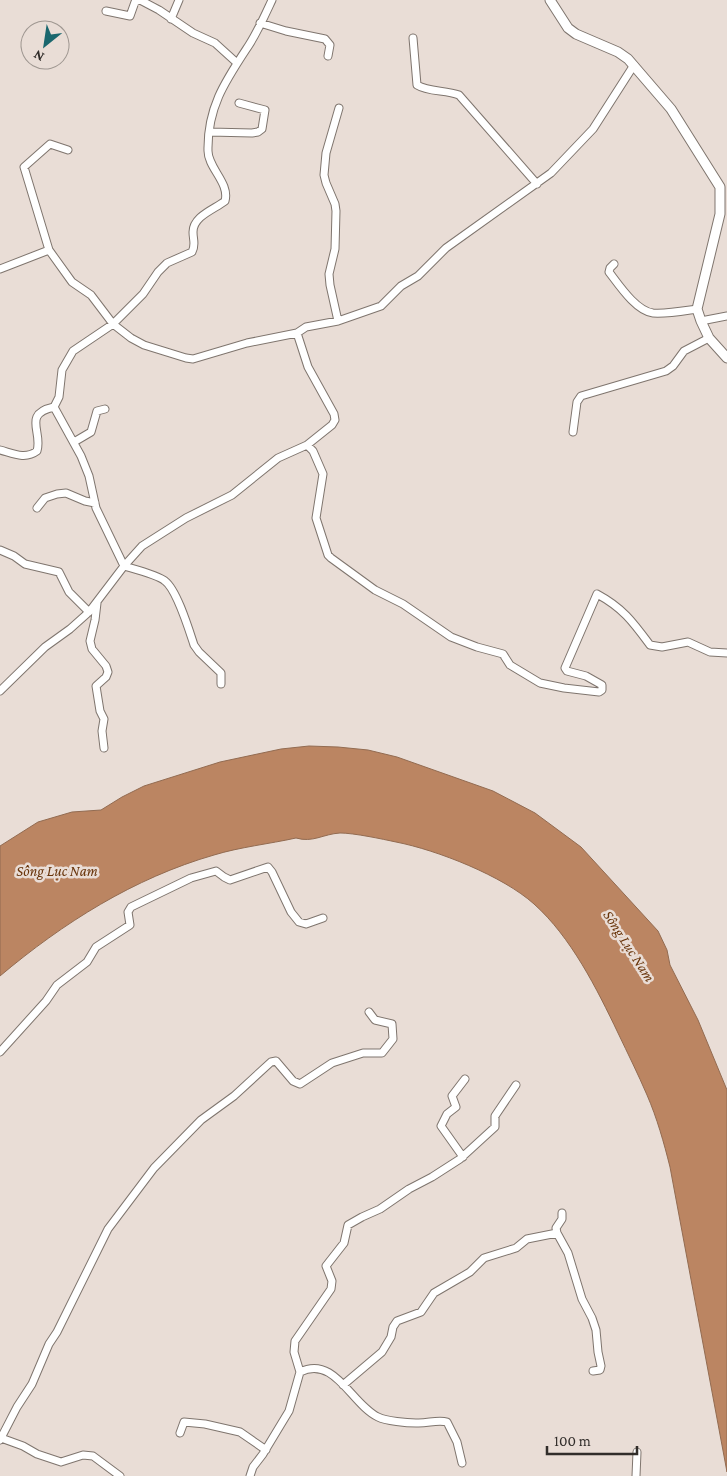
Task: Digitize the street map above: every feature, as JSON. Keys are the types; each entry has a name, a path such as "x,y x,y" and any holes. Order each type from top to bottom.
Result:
{"street":[{"path":"106,11 130,16 135,2 140,0 159,10 193,33 215,43 237,63"},
{"path":"171,19 179,0"},
{"path":"0,450 26,456 37,451 36,428 38,416 42,410 54,407 59,397 62,370 68,357 76,348 113,324 143,294 162,267 172,260 192,252 195,246 193,231 195,225 201,217 225,201 225,190 208,154 210,119 219,93 272,0"},
{"path":"550,0 568,28 576,34 628,58 670,109 720,186 718,221 697,309 700,322 709,338 727,358"},
{"path":"260,23 286,31 325,39 330,45 328,56"},
{"path":"413,38 416,85 422,88 459,95 537,184"},
{"path":"68,150 50,144 24,167 49,250 72,282 91,296 113,324 139,344 184,358 193,358 247,342 297,333 310,326 338,321 381,306 402,286 418,276 446,248 551,173 593,129 634,65"},
{"path":"210,132 252,133 260,131 264,126 265,110 239,103"},
{"path":"338,321 329,274 335,249 336,211 324,175 326,154 339,108"},
{"path":"0,269 49,250"},
{"path":"614,264 609,272 629,297 646,310 656,313 697,309"},
{"path":"700,322 727,316"},
{"path":"0,691 40,651 89,612 124,566 142,546 186,518 232,495 278,458 308,445 332,425 335,418 308,367 297,333"},
{"path":"573,432 577,402 581,396 666,371 684,351 709,338"},
{"path":"54,407 74,442 86,469 95,503 124,566 161,578 168,584 175,596 194,645 221,673 221,684"},
{"path":"74,442 91,432 97,411 105,409"},
{"path":"308,445 313,451 323,474 316,518 331,558 375,590 404,604 451,637 503,654 510,665 535,681 564,688 599,692 602,690 602,685 594,680 567,671 564,668 597,594 607,599 627,615 650,645 662,647 688,642 710,652 727,653"},
{"path":"37,508 45,498 66,493 95,503"},
{"path":"0,550 14,556 25,564 59,572 69,592 89,612"},
{"path":"97,603 96,620 90,641 92,649 106,666 108,672 106,677 96,686 100,711 104,719 102,732 104,748"},
{"path":"0,1052 46,1001 57,985 88,962 96,947 130,925 128,912 131,907 191,878 214,870 230,880 268,867 291,912 299,922 306,924 323,918"},
{"path":"120,1476 93,1456 83,1455 62,1462 1,1439 17,1407 32,1384 49,1344 57,1332 108,1229 154,1168 201,1120 234,1096 271,1062 276,1061 292,1081 300,1084 332,1063 363,1052 382,1052 394,1037 392,1024 375,1020 369,1012"},
{"path":"463,1156 441,1126 447,1114 456,1107 452,1096 465,1079"},
{"path":"250,1476 253,1467 266,1450 288,1411 300,1372 294,1352 295,1341 331,1289 332,1282 326,1266 344,1243 348,1225 380,1209 391,1200 432,1177 463,1156 495,1127 495,1116 516,1085"},
{"path":"562,1213 562,1219 556,1228 557,1234 568,1253 582,1299 596,1330 601,1366 600,1370 593,1371"},
{"path":"343,1385 382,1352 391,1337 393,1327 397,1321 421,1312 434,1293 470,1272 484,1258 516,1248 527,1240 557,1234"},
{"path":"300,1372 313,1367 321,1368 336,1378 362,1405 379,1418 415,1423 447,1422 457,1442 462,1463"},
{"path":"180,1433 184,1422 205,1424 240,1432 266,1450"},
{"path":"636,1476 637,1452"}],"water":[{"name":"Sông Lục Nam","path":"309,746 368,750 397,757 493,791 535,813 581,847 658,931 667,950 670,965 698,1020 727,1090 727,1472 670,1167 654,1113 610,1016 582,964 547,917 521,894 488,874 450,858 412,846 346,833 313,839 296,838 224,852 184,865 128,889 74,920 0,976 0,846 38,822 72,812 101,810 144,786 220,762 281,749"}]}
